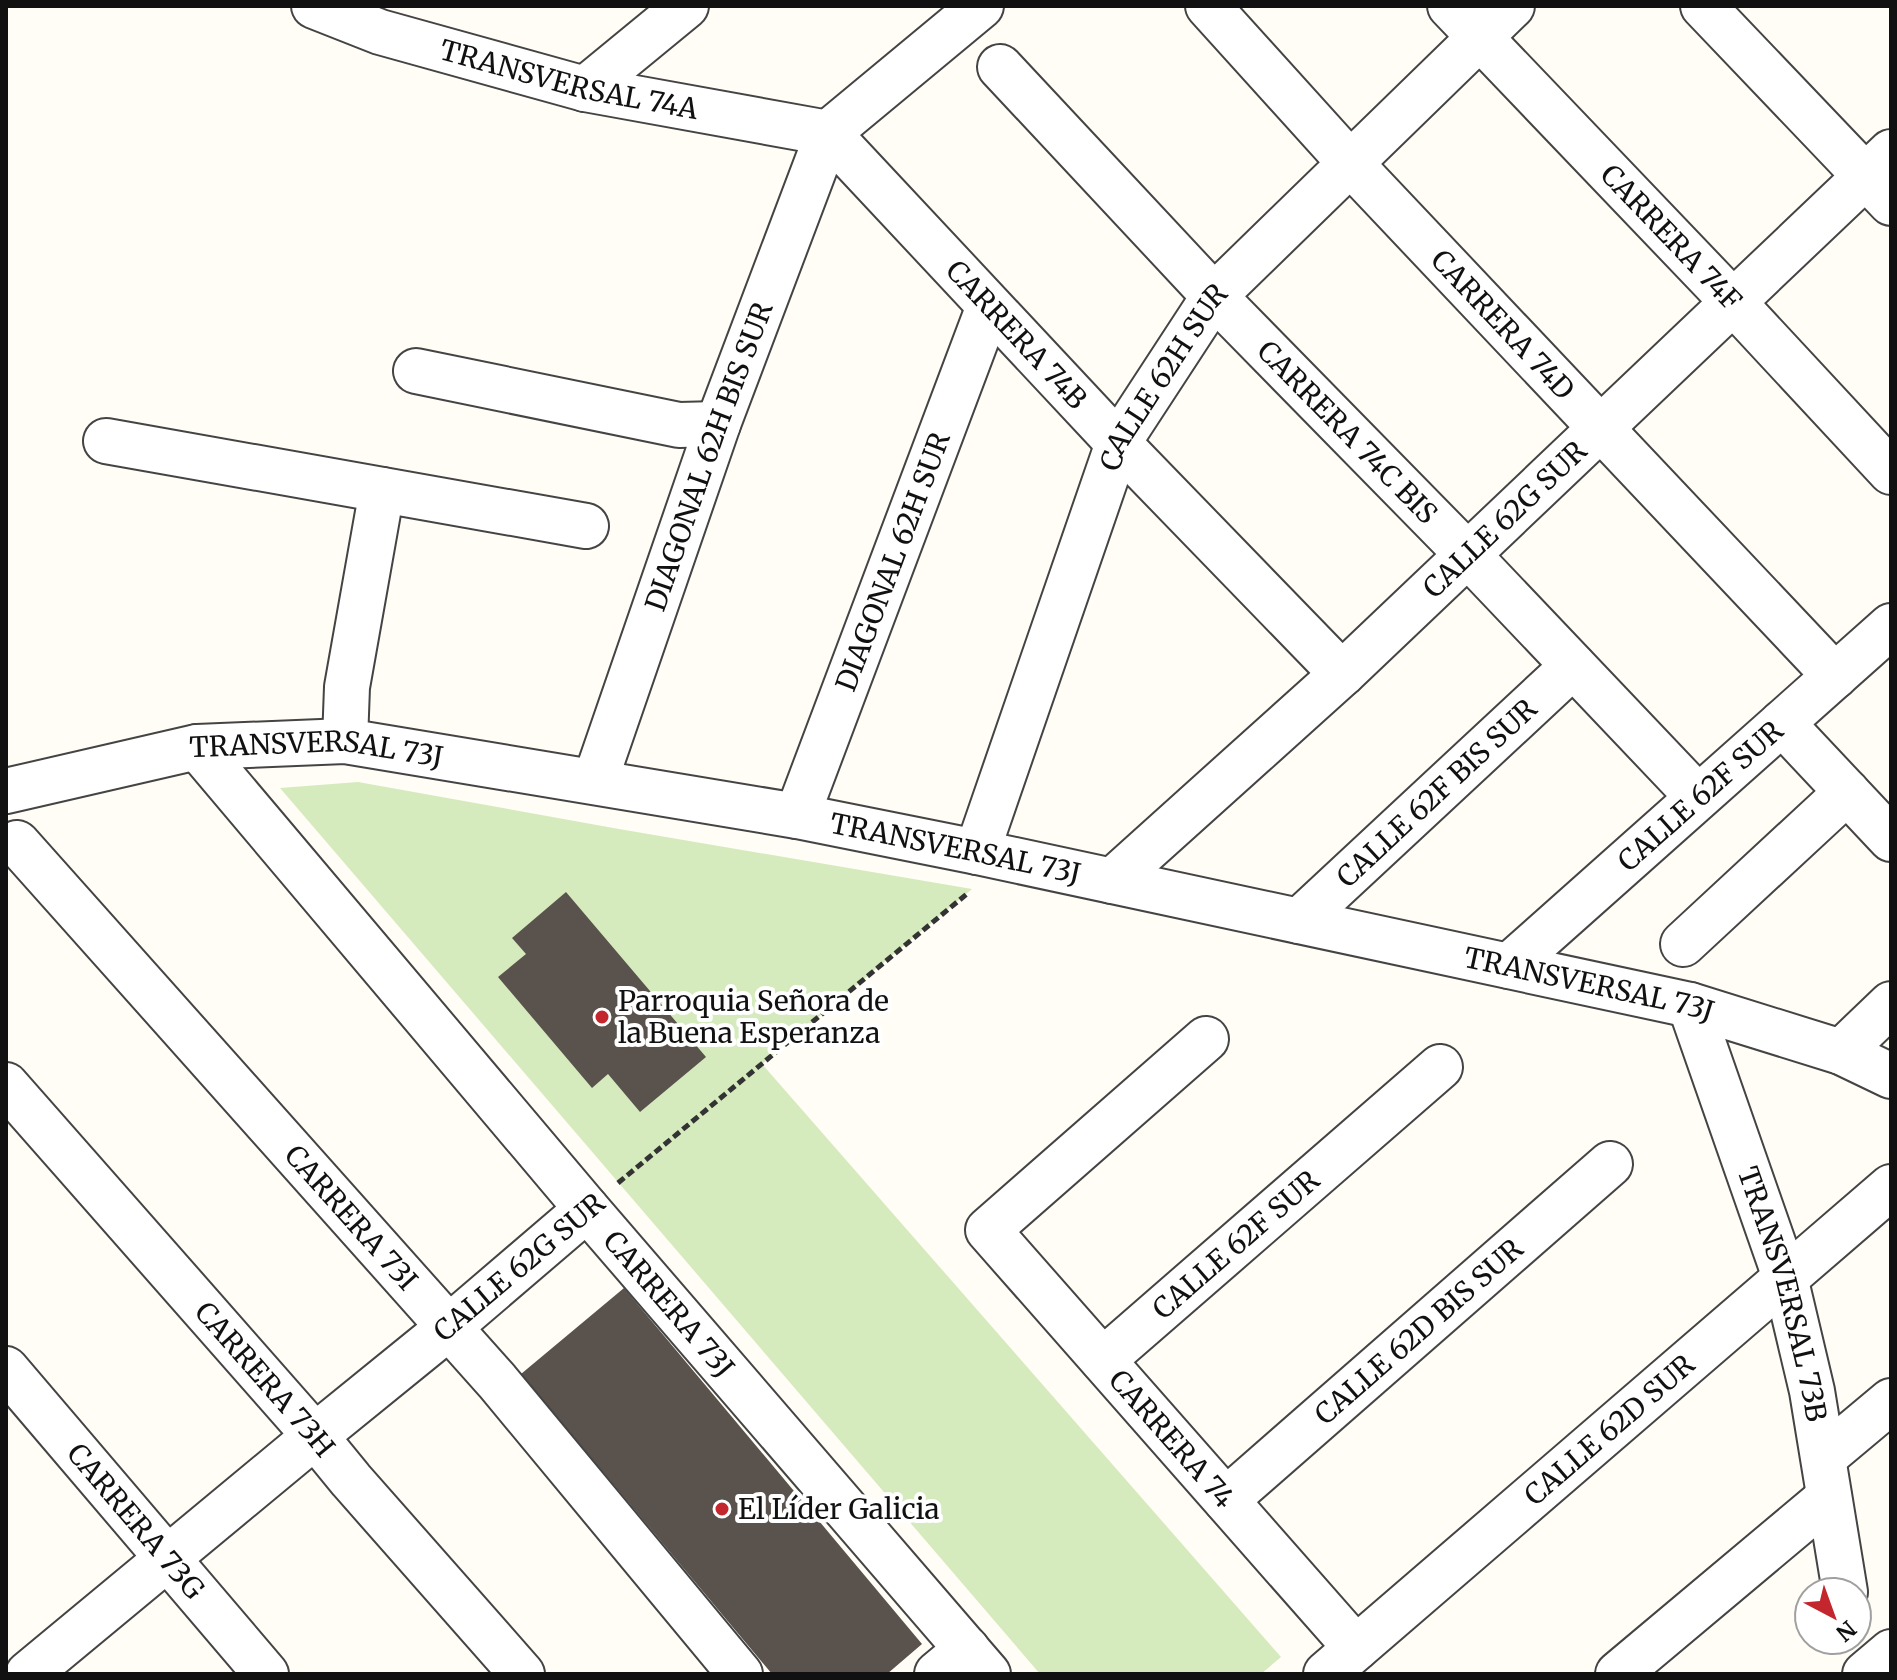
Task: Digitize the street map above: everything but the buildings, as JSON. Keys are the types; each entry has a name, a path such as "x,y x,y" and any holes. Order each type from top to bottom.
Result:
{"street":[{"name":"TRANSVERSAL 74A","path":"314,6 397,19 585,89 828,133"},
{"path":"585,89 686,6"},
{"path":"828,133 981,6"},
{"name":"CARRERA 74D","path":"1208,6 1350,163 1835,676"},
{"name":"CARRERA 74F","path":"1450,6 1891,472"},
{"name":"CALLE 62H SUR","path":"992,855 1118,443 1214,296 1512,6"},
{"path":"1703,6 1883,177"},
{"name":"CARRERA 74C BIS","path":"1000,67 1214,296 1468,555 1698,797"},
{"name":"CARRERA 74B","path":"828,133 1118,443 1342,674"},
{"name":"DIAGONAL 62H BIS SUR","path":"595,781 718,424 828,133"},
{"name":"CALLE 62G SUR","path":"1112,881 1342,674 1733,302 1883,177"},
{"name":"DIAGONAL 62H SUR","path":"797,816 989,306"},
{"path":"416,371 679,425 718,424"},
{"path":"106,441 586,526"},
{"path":"345,741 347,687 382,490"},
{"name":"CALLE 62F SUR","path":"1509,966 1891,626"},
{"name":"CALLE 62F BIS SUR","path":"1299,921 1573,666"},
{"path":"1782,723 1891,839"},
{"name":"TRANSVERSAL 73J","path":"6,791 197,747 345,741 797,816 1690,1005 1841,1052 1891,1076"},
{"name":"CARRERA 73J","path":"197,747 587,1209 964,1666"},
{"path":"1683,944 1847,792"},
{"name":"CARRERA 73I","path":"17,843 497,1381 740,1674"},
{"path":"1841,1052 1891,1004"},
{"name":"TRANSVERSAL 73B","path":"1690,1005 1785,1277 1812,1391 1842,1576"},
{"name":"CARRERA 74","path":"1206,1039 988,1230 1226,1500 1341,1661"},
{"name":"CALLE 62F SUR","path":"1103,1360 1440,1067"},
{"name":"CARRERA 73H","path":"6,1085 522,1674"},
{"name":"CALLE 62D BIS SUR","path":"1226,1500 1610,1164"},
{"name":"CALLE 62D SUR","path":"1341,1661 1891,1187"},
{"name":"CALLE 62G SUR","path":"28,1674 448,1328 587,1209"},
{"name":"CARRERA 73G","path":"6,1369 266,1674"},
{"path":"1618,1674 1826,1477 1891,1401"},
{"path":"1865,1674 1891,1652"},
{"path":"6,1669 10,1674"}],"path":[{"name":"CALLE 62G SUR","path":"587,1209 992,855"}],"green space":[{"path":"358,782 972,889 762,1064 1281,1657 1261,1674 1040,1674 280,788"}],"place":[{"name":"Parroquia Señora de la Buena Esperanza","path":"602,1017"},
{"name":"El Líder Galicia","path":"722,1509"}]}
